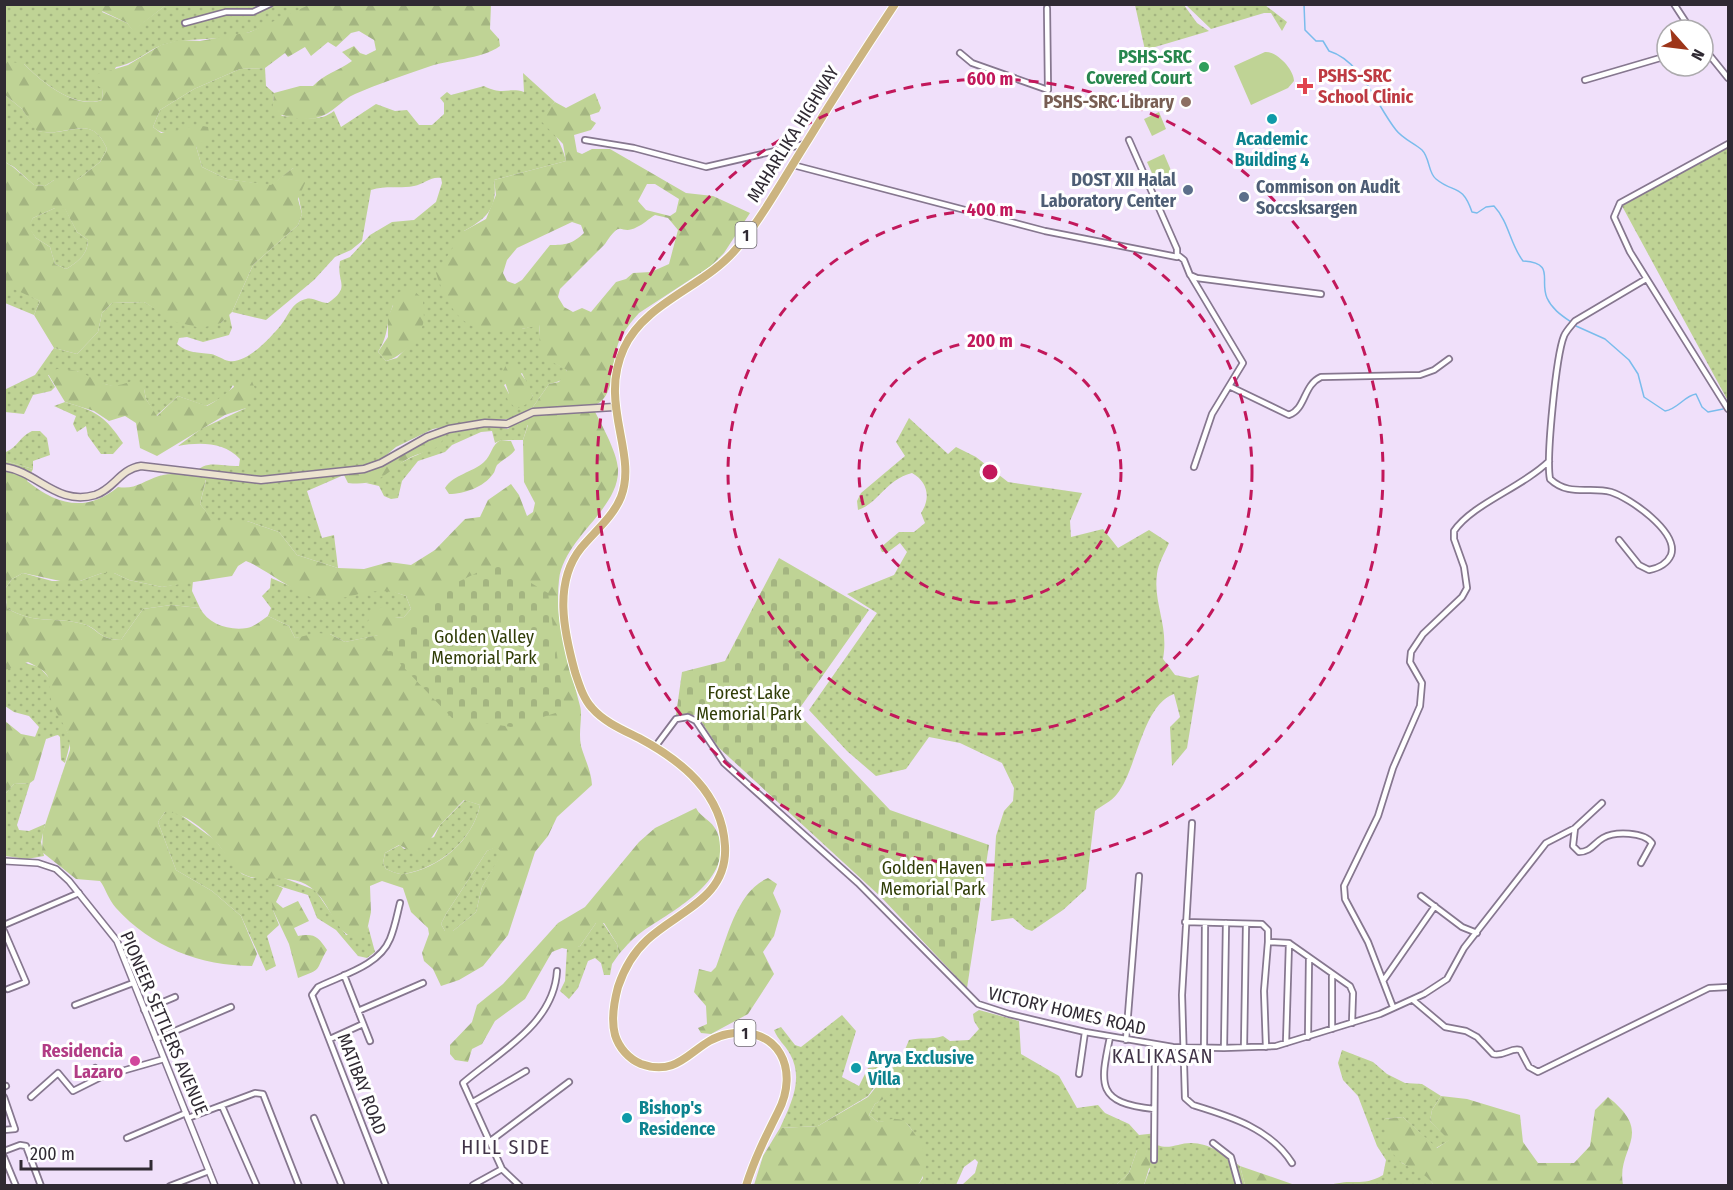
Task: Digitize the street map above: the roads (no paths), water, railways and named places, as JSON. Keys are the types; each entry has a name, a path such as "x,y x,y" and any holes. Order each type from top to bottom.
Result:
{"highway":[{"name":"MAHARLIKA HIGHWAY","path":"655,747 606,720 590,706 578,680 564,617 567,576 573,559 615,508 623,491 625,470 614,407 616,369 632,333 651,314 701,281 730,256 793,165 895,4"},
{"name":"1","path":"655,747 685,767 707,795 719,818 724,856 717,882 707,896 653,934 628,963 616,996 615,1034 629,1056 647,1066 659,1068 675,1065 714,1038 731,1033 753,1035 777,1050 788,1073 787,1092 746,1185"}],"main road":[{"path":"4,467 28,475 59,494 74,497 98,494 126,470 141,466 244,479 276,480 372,467 414,442 449,429 485,423 507,424 533,412 614,407"}],"street":[{"path":"185,23 226,12 252,12 270,4"},
{"path":"1674,4 1683,18"},
{"path":"960,53 972,63 1048,90 1047,8"},
{"path":"1585,80 1655,60"},
{"path":"1715,62 1728,78"},
{"path":"585,140 634,148 706,167 805,144"},
{"path":"1129,140 1179,256 1184,260 1191,276 1243,360 1242,368 1212,414 1194,467"},
{"path":"1728,144 1620,203 1614,217 1646,279 1728,409"},
{"path":"793,165 1045,231 1174,258 1179,256"},
{"path":"1191,276 1321,294"},
{"path":"1619,540 1639,565 1649,570 1664,565 1671,554 1672,547 1665,533 1642,510 1612,493 1600,490 1573,491 1550,479 1549,461 1560,350 1567,330 1575,321 1646,279"},
{"path":"1229,386 1290,415 1298,409 1311,384 1320,377 1420,375 1434,370 1449,359"},
{"path":"1393,1007 1368,942 1345,899 1344,886 1378,816 1393,768 1420,706 1422,684 1410,662 1411,652 1423,634 1462,597 1467,588 1464,567 1454,540 1456,528 1478,510 1525,482 1549,461"},
{"name":"VICTORY HOMES ROAD","path":"655,747 676,719 692,718 699,724 724,763 858,883 970,998 995,1011 1085,1032 1155,1045 1183,1047 1266,1047 1286,1043 1352,1023 1413,1000 1447,979 1464,948 1546,843 1575,828 1602,803"},
{"path":"1192,824 1182,995 1184,1094 1188,1103 1254,1128 1278,1146 1292,1163"},
{"path":"1575,828 1573,846 1579,852 1591,849 1605,836 1638,833 1644,835 1652,843 1641,863"},
{"name":"PIONEER SETTLERS AVENUE","path":"4,861 51,866 65,876 117,941 215,1185"},
{"path":"1126,1040 1139,876"},
{"path":"4,925 79,893"},
{"path":"1421,896 1466,930 1477,933"},
{"path":"370,1041 344,975 369,963 387,946 400,903"},
{"path":"1383,981 1435,906"},
{"path":"1185,922 1262,924 1266,927 1268,942 1264,991 1266,1047"},
{"path":"1204,1048 1205,923"},
{"path":"1224,1048 1226,923"},
{"path":"1244,1047 1246,925"},
{"path":"4,931 26,982 8,989"},
{"path":"1268,942 1289,943 1353,991 1352,1023"},
{"path":"1286,1043 1289,943"},
{"path":"1308,1037 1309,959"},
{"path":"518,1185 502,1169 463,1083 514,1044 536,1020 553,995 557,972"},
{"name":"MATIBAY ROAD","path":"344,975 313,992 314,1001 386,1185"},
{"path":"1332,975 1332,1029"},
{"path":"75,1005 134,983"},
{"path":"358,1011 423,983"},
{"path":"1413,1000 1445,1026 1466,1031 1477,1037 1493,1054 1504,1054 1515,1049 1521,1050 1535,1072 1580,1053 1709,988 1728,987"},
{"path":"144,1010 175,997"},
{"path":"156,1039 231,1007"},
{"path":"330,1039 363,1024"},
{"path":"1079,1074 1085,1032"},
{"path":"1110,1037 1103,1071 1105,1088 1113,1097 1126,1104 1154,1109"},
{"path":"1154,1160 1155,1045"},
{"path":"31,1097 58,1073 75,1092 101,1077 164,1059"},
{"path":"95,1068 101,1077"},
{"path":"473,1102 526,1071"},
{"path":"489,1142 569,1082"},
{"path":"127,1138 255,1093 263,1094 299,1185"},
{"path":"4,1097 15,1129 4,1130"},
{"path":"222,1106 256,1185"},
{"path":"314,1118 342,1185"},
{"path":"1213,1143 1231,1157 1239,1185"},
{"path":"4,1151 20,1145 26,1146 41,1185"},
{"path":"4,1157 16,1185"},
{"path":"473,1185 502,1169"},
{"path":"170,1185 209,1171"}],"waterway":[{"path":"1304,4 1305,30 1316,41 1323,41 1329,51 1341,56 1351,64 1396,130 1425,153 1436,179 1461,193 1472,212 1477,213 1486,207 1494,206 1503,219 1523,261 1533,262 1543,269 1545,291 1549,302 1557,312 1571,322"},
{"path":"1576,326 1605,339 1629,360 1638,374 1644,397 1665,411 1696,394 1702,407 1708,412 1723,409"}],"place":[{"name":"PSHS-SRC Covered Court","path":"1204,67"},
{"name":"PSHS-SRC School Clinic","path":"1305,86"},
{"name":"PSHS-SRC Library","path":"1186,102"},
{"name":"Academic Building 4","path":"1272,119"},
{"name":"DOST XII Halal Laboratory Center","path":"1188,190"},
{"name":"Commison on Audit Soccsksargen","path":"1244,197"},
{"name":"Residencia Lazaro","path":"135,1061"},
{"name":"Arya Exclusive Villa","path":"856,1068"},
{"name":"Bishop's Residence","path":"627,1118"}],"district":[{"name":"KALIKASAN","path":"1163,1056"},
{"name":"HILL SIDE","path":"506,1147"}],"park label":[{"name":"Golden Valley Memorial Park","path":"484,647"},
{"name":"Forest Lake Memorial Park","path":"749,703"},
{"name":"Golden Haven Memorial Park","path":"933,878"}]}
